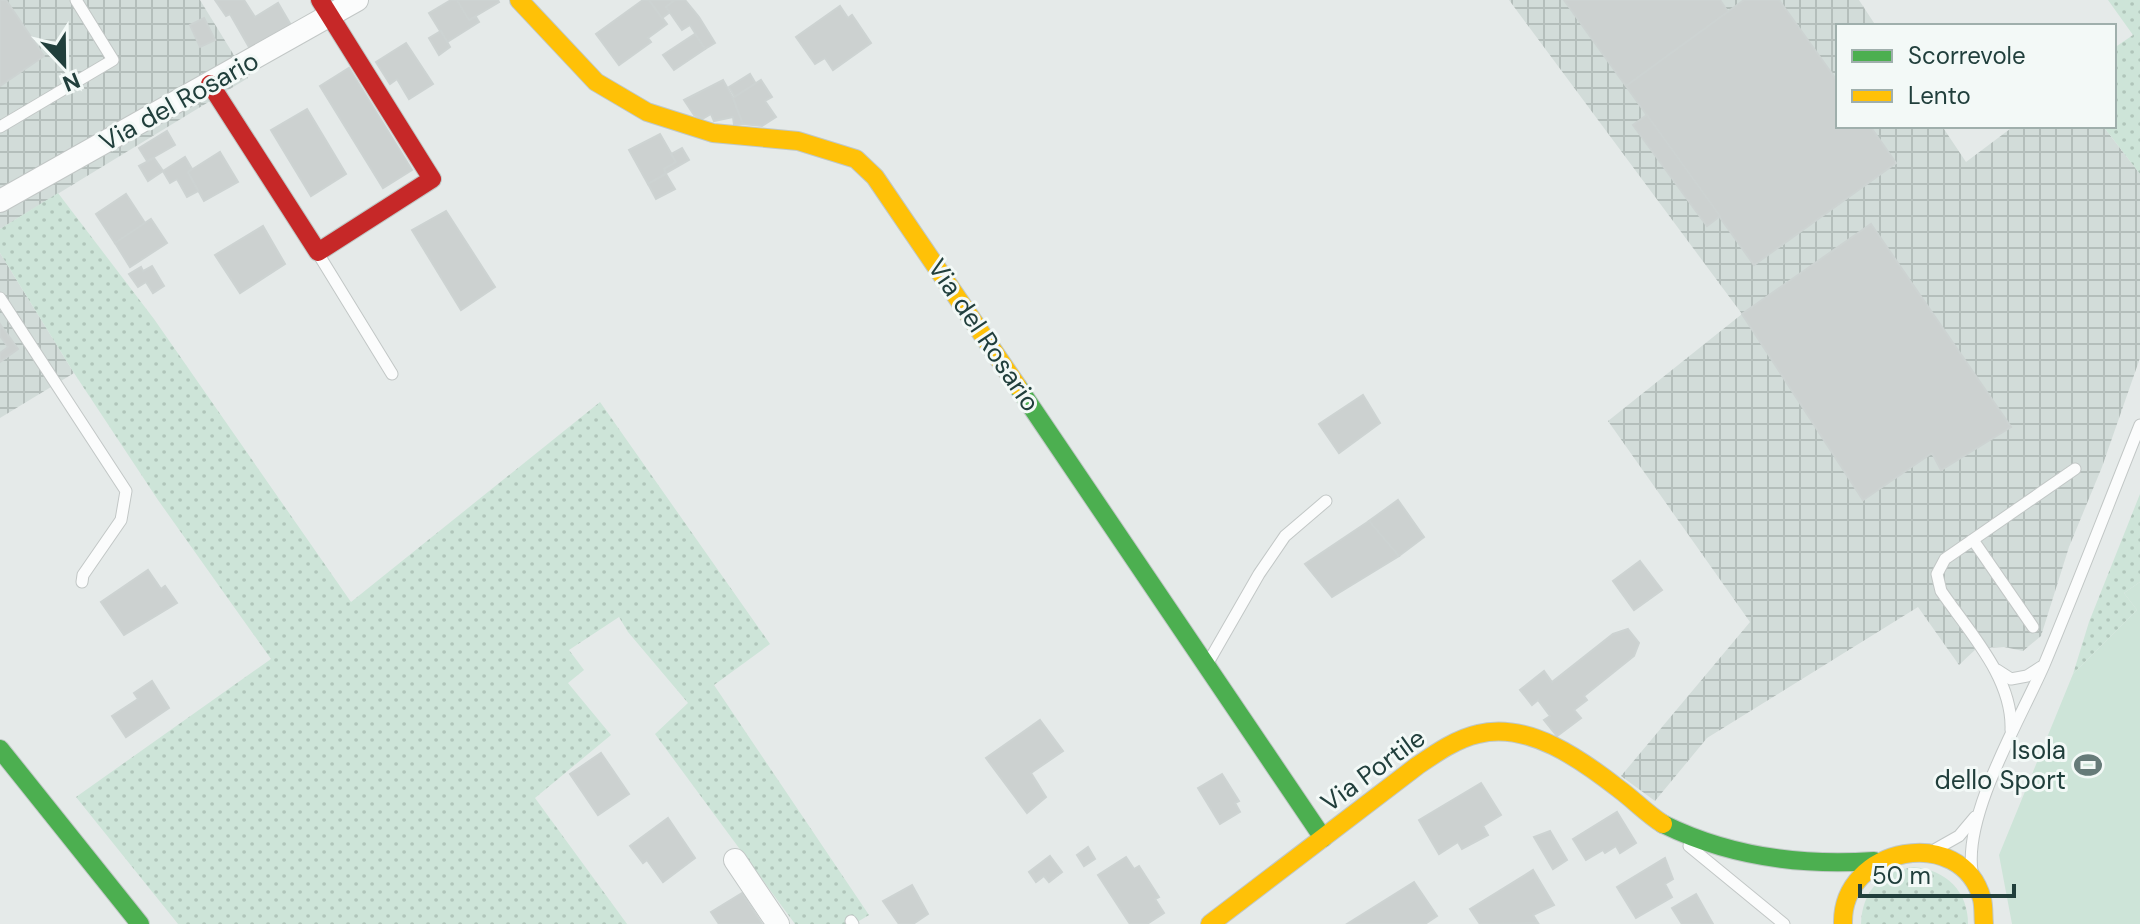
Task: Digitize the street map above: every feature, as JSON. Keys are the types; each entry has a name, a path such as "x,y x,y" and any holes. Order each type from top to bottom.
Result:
{"main road":[{"name":"Via del Rosario","path":"519,0 596,82 647,112 713,133 798,141 856,159 875,177 1323,838"},
{"path":"210,84 318,252 432,179 325,8"},
{"name":"Via Portile","path":"1210,924 1430,756 1479,733 1499,731 1535,739 1588,766 1662,824 1741,852 1831,863 1874,861 1896,852 1919,850 1929,853"},
{"path":"0,749 140,924"},
{"path":"1929,853 1941,855 1973,882 1981,899 1984,924"},
{"name":"Via Portile","path":"1799,860 1822,870 1833,883 1843,916"},
{"path":"1843,916 1858,877 1874,861"}],"street":[{"name":"Via del Rosario","path":"0,201 210,84 325,8 357,0"},
{"path":"735,860 778,924"}],"lane":[{"path":"0,127 113,60 76,0"},
{"path":"318,252 392,374"},
{"path":"0,298 126,491 121,520 83,575 82,582"},
{"path":"1973,882 1970,854 1978,814 2043,666 2140,425"},
{"path":"2010,739 2012,711 2005,689 1941,591 1937,574 1945,559 2075,469"},
{"path":"1207,665 1259,574 1285,536 1326,501"},
{"path":"1973,540 2033,627"},
{"path":"1993,667 2011,679 2027,676 2043,666"},
{"path":"1929,853 1959,836 1978,814"},
{"name":"Via Portile","path":"1662,824 1784,924"}],"shaded area":[{"path":"0,0 200,0 248,78 0,229"},
{"path":"1509,0 1859,0 1875,24 1836,24 1836,128 1943,128 1966,162 2011,128 2105,128 2140,174 2140,358 2102,467 2069,547 2041,636 2023,651 2004,647 1977,648 1959,665 1918,607 1707,738 1655,801 1621,776 1750,622 1608,421 1742,314"},
{"path":"0,253 74,373 0,418"}],"green space":[{"path":"2108,0 2140,0 2140,174 2105,128 2116,128 2116,47 2133,35"},
{"path":"58,193 154,319 351,602 600,402 770,644 714,685 869,915 854,924 795,924 655,734 688,703 619,617 569,650 584,670 568,683 611,735 535,798 627,924 178,924 76,797 271,659 158,500 0,253 0,229"},
{"path":"2140,494 2140,582 2124,593 2137,610 2073,674 2089,622"},
{"name":"Isola dello Sport","path":"2140,582 2140,924 2012,924 1999,855 2073,674 2137,610 2124,593"},
{"path":"1914,867 1936,873 1953,884 1964,902 1968,924 1861,924 1865,902 1876,885 1892,873"}],"building":[{"path":"0,0 6,0 44,56 0,86"},
{"path":"215,0 244,0 255,17 278,3 295,32 254,56 230,14 226,16"},
{"path":"451,0 457,0 469,20 476,17 479,22 447,42 429,13"},
{"path":"457,0 498,0 499,2 469,20"},
{"path":"643,0 649,0 667,24 648,38 651,42 619,65 596,34"},
{"path":"649,0 675,0 666,7 670,12 662,18"},
{"path":"675,0 685,0 715,43 705,49 690,25 682,30 666,7"},
{"path":"1564,0 1720,0 1728,12 1626,86"},
{"path":"1744,0 1779,0 1836,79 1836,128 1871,128 1896,163 1754,265 1626,86"},
{"path":"840,6 848,18 852,15 871,43 833,70 825,58 815,64 796,37"},
{"path":"204,18 215,40 200,47 190,25"},
{"path":"441,31 450,47 439,55 429,38"},
{"path":"695,34 705,49 674,70 663,55"},
{"path":"406,43 433,84 409,99 397,79 390,84 376,62"},
{"path":"349,68 412,170 383,188 320,86"},
{"path":"750,74 756,84 735,97 729,87"},
{"path":"723,80 743,124 734,125 733,117 714,121 711,114 702,119 694,115 684,100"},
{"path":"761,80 772,97 765,101 776,117 762,126 743,124 733,98"},
{"path":"307,109 346,174 311,196 271,130"},
{"path":"1647,115 1720,216 1707,226 1633,125"},
{"path":"167,131 175,145 147,161 139,148"},
{"path":"660,134 676,162 664,169 666,173 648,184 629,150"},
{"path":"682,148 689,160 666,173 664,169 676,162 671,154"},
{"path":"220,152 238,182 204,201 188,172"},
{"path":"185,157 192,169 188,172 198,191 187,197 177,179 170,183 163,171"},
{"path":"154,158 163,171 148,181 139,166"},
{"path":"666,174 675,189 656,199 648,184"},
{"path":"126,194 145,223 115,243 96,214"},
{"path":"446,211 495,287 461,310 412,230"},
{"path":"151,219 167,243 130,267 115,243"},
{"path":"1871,224 2011,427 1941,470 1932,453 1863,500 1742,314"},
{"path":"263,226 285,264 240,293 215,255"},
{"path":"152,266 164,286 153,293 146,282 138,287 129,274 141,267 143,271"},
{"path":"0,324 18,349 0,362 0,353 8,347 0,336"},
{"path":"1363,395 1380,423 1339,453 1319,424"},
{"path":"1398,500 1424,537 1399,556 1369,521"},
{"path":"1369,521 1399,556 1332,597 1305,564"},
{"path":"1640,561 1662,590 1634,610 1613,581"},
{"path":"148,570 161,589 165,586 177,603 124,635 101,602"},
{"path":"1628,629 1639,643 1634,656 1584,696 1587,700 1574,710 1581,718 1557,736 1544,720 1550,716 1538,700 1532,705 1520,690 1544,671 1552,682 1613,634"},
{"path":"152,681 169,708 126,737 112,716 138,699 134,693"},
{"path":"1040,720 1063,751 1031,773 1046,797 1027,813 986,758"},
{"path":"601,753 629,794 598,815 570,774"},
{"path":"1222,774 1239,801 1235,803 1240,812 1220,824 1198,788"},
{"path":"1481,783 1501,815 1483,826 1488,835 1462,849 1458,842 1439,854 1419,820"},
{"path":"1617,812 1636,843 1620,853 1616,846 1586,860 1573,839"},
{"path":"668,818 695,858 663,882 647,860 643,863 630,846"},
{"path":"1550,831 1567,860 1553,869 1534,837"},
{"path":"1088,847 1095,859 1084,866 1077,855"},
{"path":"1050,856 1062,872 1049,882 1044,876 1036,882 1029,872"},
{"path":"1126,857 1134,869 1139,866 1159,897 1155,899 1164,913 1147,924 1130,924 1098,875"},
{"path":"1665,858 1673,879 1665,884 1672,897 1636,918 1617,887"},
{"path":"1533,870 1554,905 1533,915 1538,923 1480,924 1470,909"},
{"path":"1414,882 1437,916 1425,924 1347,924"},
{"path":"912,885 928,914 913,924 899,924 883,901"},
{"path":"742,893 762,924 719,924 711,912"},
{"path":"1696,894 1713,924 1682,924 1672,908"}],"traffic: fast":[{"path":"1018,387 1323,838"},
{"path":"0,749 140,924"},
{"path":"1663,824 1713,844 1766,856 1820,862 1874,861"}],"traffic: slow":[{"path":"519,0 596,82 647,112 713,133 798,141 856,159 875,177 1018,387"},
{"path":"1210,924 1417,766 1454,743 1478,734 1497,731 1516,733 1553,746 1588,766 1663,824"},
{"path":"1843,924 1848,897 1861,877 1881,862 1904,854 1929,853 1952,860 1970,875 1982,899 1984,924"}],"traffic: jam":[{"path":"210,84 318,252 432,179 320,0"}],"place":[{"name":"Isola dello Sport","path":"2088,765"}]}
